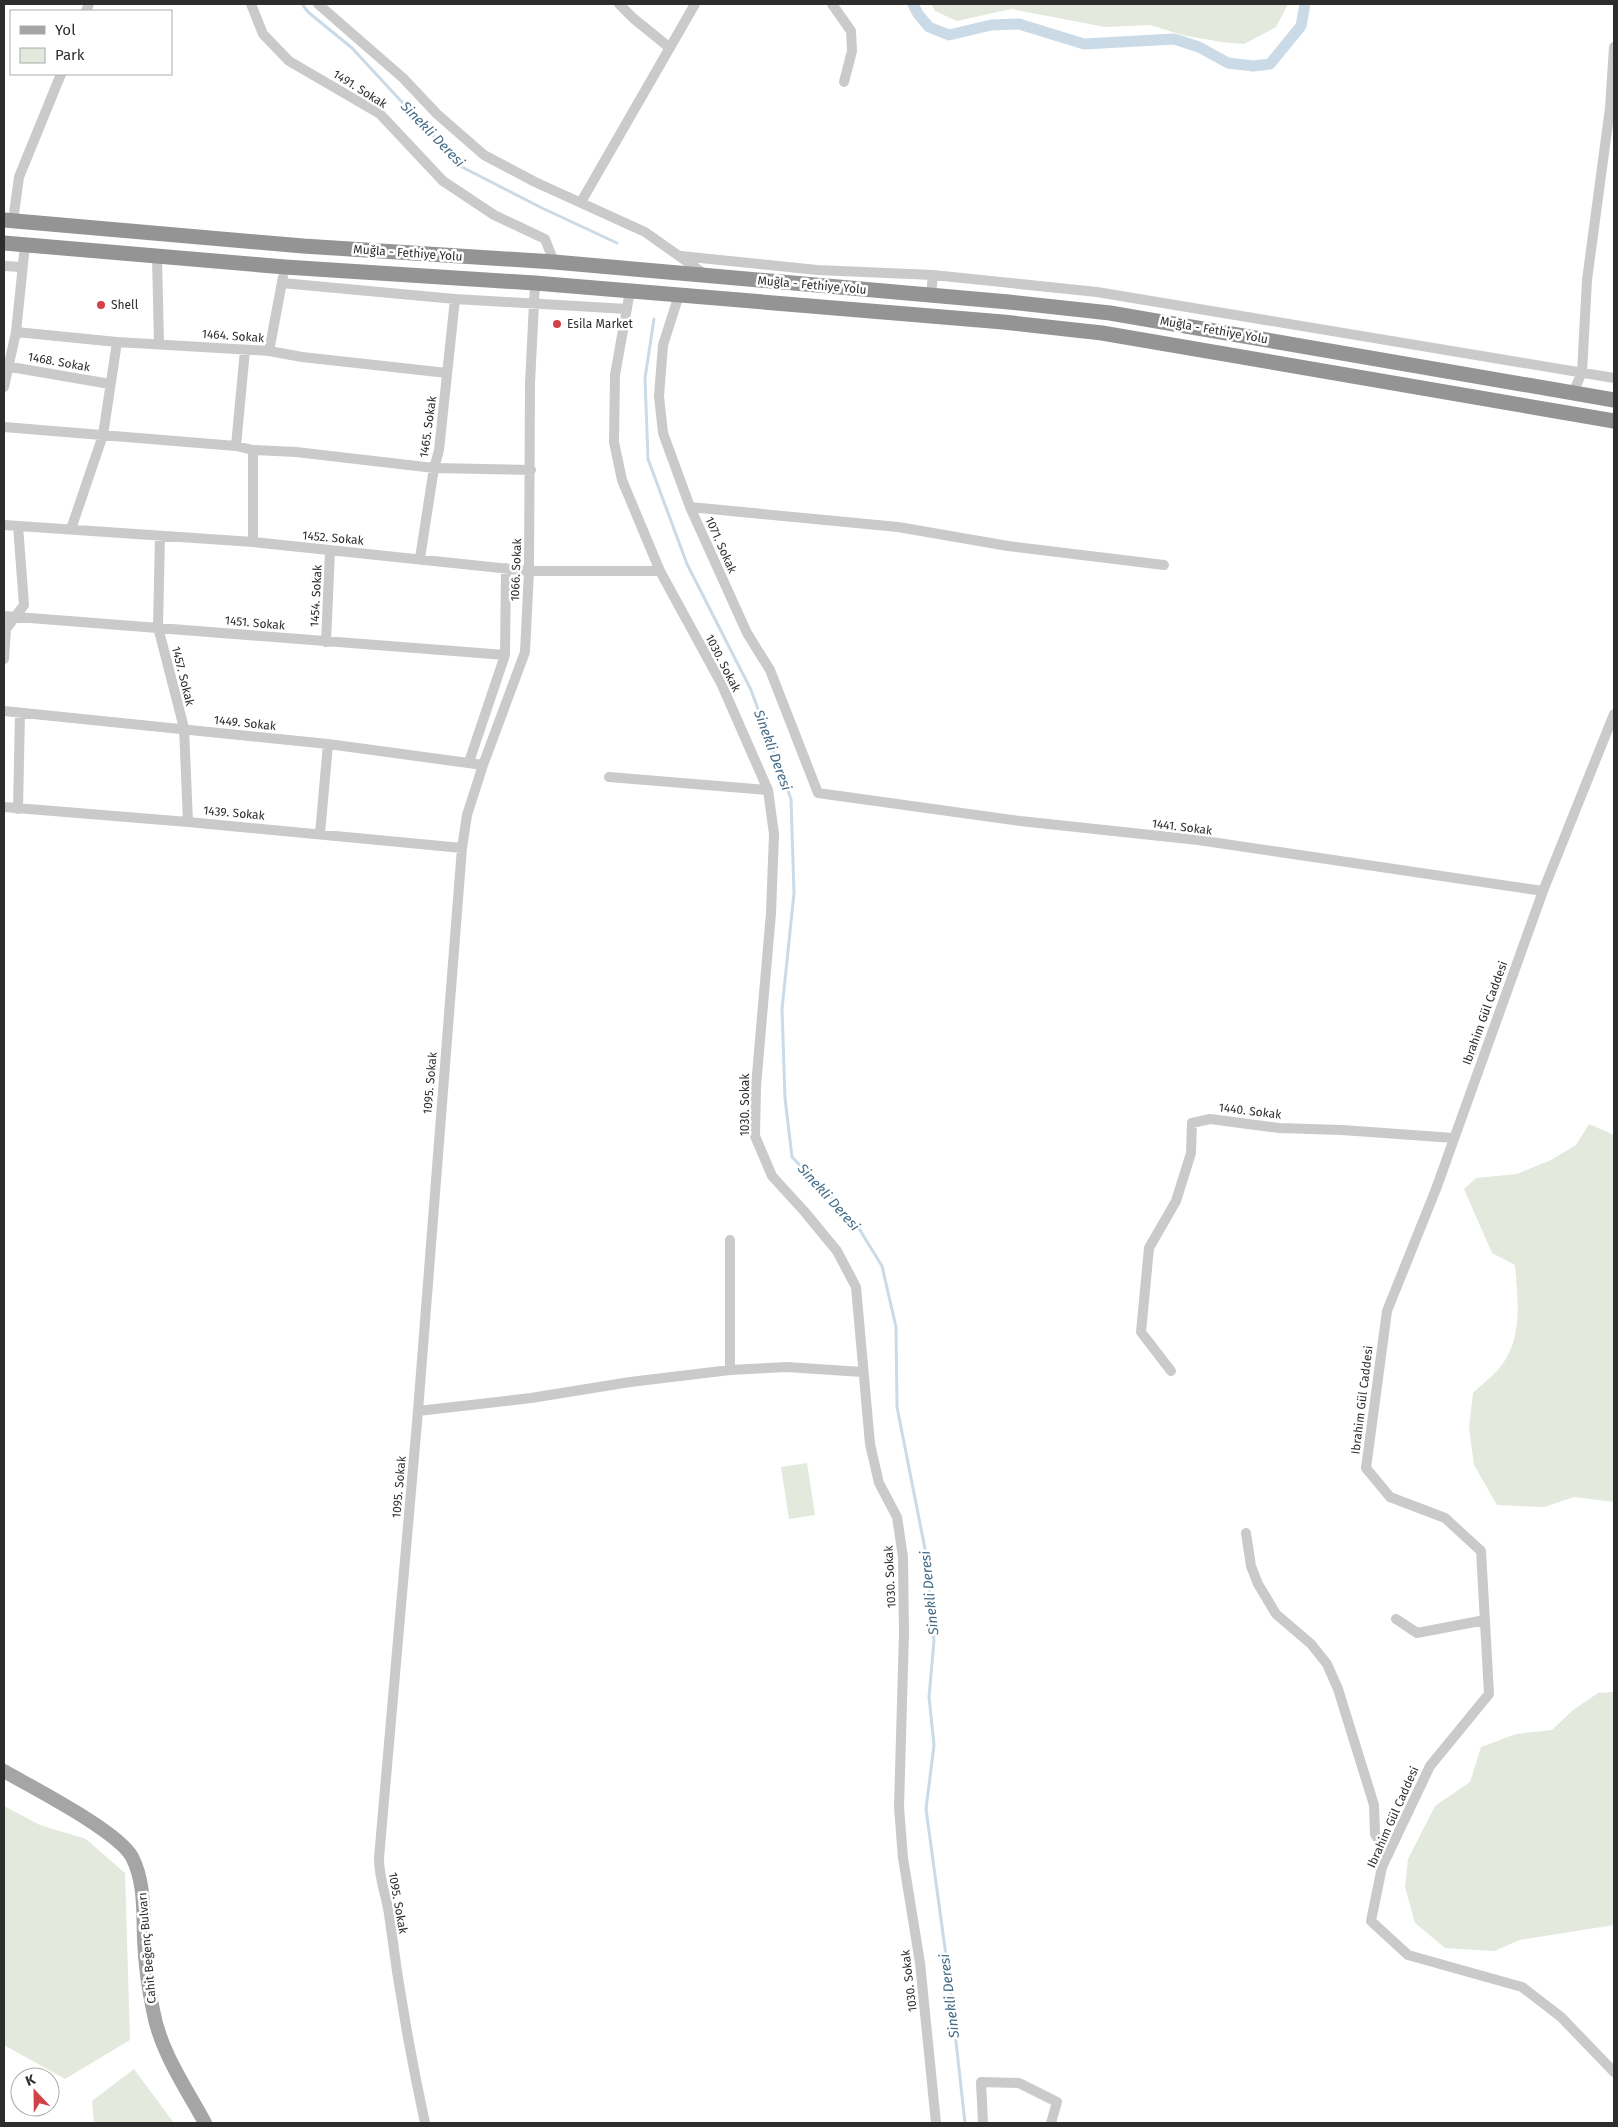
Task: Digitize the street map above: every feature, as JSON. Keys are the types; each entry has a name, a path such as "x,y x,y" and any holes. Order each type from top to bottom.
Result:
{"highway":[{"name":"Muğla - Fethiye Yolu","path":"9,221 304,246 554,262 932,295 1110,313 1614,400"},
{"name":"Muğla - Fethiye Yolu","path":"4,243 285,266 535,283 1003,322 1102,333 1614,421"}],"main road":[{"name":"Cahit Beğenç Bulvarı","path":"4,1771 100,1827 118,1841 132,1856 142,1886 144,1942 153,2011 161,2039 205,2123"}],"street":[{"name":"1491. Sokak","path":"251,4 263,34 289,61 380,114 443,181 494,215 545,239 554,262"},
{"path":"318,4 403,78 437,114 484,156 535,182 645,232 707,276"},
{"path":"619,4 670,48"},
{"path":"581,202 695,4"},
{"path":"832,4 851,30 852,51 844,82"},
{"path":"1573,393 1582,372 1587,280 1610,108 1614,47"},
{"path":"9,221 19,177 61,75"},
{"path":"4,387 7,366 16,332 25,244"},
{"path":"157,256 159,344"},
{"path":"681,256 817,270 933,275 1097,292 1614,378"},
{"path":"4,266 22,267"},
{"path":"269,351 285,266"},
{"path":"932,295 933,275"},
{"path":"282,283 455,299 627,309"},
{"name":"1066. Sokak","path":"462,848 467,815 483,765 525,652 529,571 530,383 535,283"},
{"name":"1030. Sokak","path":"630,291 616,375 614,442 622,480 660,570 721,683 768,790 774,834 771,913 756,1086 755,1136 772,1176 804,1210 837,1250 856,1287 862,1372 870,1444 878,1483 897,1517 903,1557 904,1642 899,1807 903,1858 920,1963 936,2123"},
{"name":"1071. Sokak","path":"679,295 663,345 659,396 663,433 690,507 747,632 770,670 818,793"},
{"name":"1465. Sokak","path":"420,558 434,468 439,450 455,299"},
{"name":"1464. Sokak","path":"16,332 117,342 269,351 302,357 447,374"},
{"path":"71,529 102,435 117,342"},
{"path":"236,446 245,350"},
{"name":"1468. Sokak","path":"7,366 110,384"},
{"path":"4,427 236,446 253,450 296,452 434,468 530,470"},
{"path":"253,450 253,542"},
{"path":"690,507 898,527 1008,546 1164,565"},
{"name":"1452. Sokak","path":"4,525 253,542 330,551 420,558 529,571 660,570"},
{"path":"4,659 6,629 24,604 18,526"},
{"name":"1457. Sokak","path":"160,536 158,627 184,728 188,822"},
{"name":"1454. Sokak","path":"326,642 330,551"},
{"path":"469,762 504,655 506,568"},
{"name":"1451. Sokak","path":"4,616 504,655"},
{"name":"1449. Sokak","path":"4,711 328,744 483,765"},
{"path":"18,809 20,713"},
{"name":"Ibrahim Gül Caddesi","path":"1614,714 1543,891 1436,1189 1387,1311 1366,1468 1390,1497 1445,1518 1481,1551 1489,1694 1430,1766 1382,1867 1371,1921 1408,1955 1522,1987 1560,2017 1614,2072"},
{"path":"320,834 328,744"},
{"path":"609,777 768,790"},
{"name":"1441. Sokak","path":"818,793 1020,821 1198,840 1543,891"},
{"name":"1439. Sokak","path":"4,808 188,822 462,848"},
{"name":"1095. Sokak","path":"425,2123 413,2066 388,1911 379,1875 462,848"},
{"name":"1440. Sokak","path":"1171,1371 1141,1332 1149,1248 1176,1201 1191,1152 1192,1123 1210,1119 1279,1128 1342,1130 1454,1138"},
{"path":"730,1240 730,1370"},
{"path":"418,1411 531,1398 630,1382 730,1370 787,1367 862,1372"},
{"path":"1246,1532 1251,1566 1258,1584 1276,1614 1311,1644 1327,1664 1338,1690 1374,1805 1375,1834 1388,1855"},
{"path":"1396,1620 1417,1633 1485,1620"},
{"path":"983,2123 981,2082 1019,2083 1057,2102 1051,2123"}],"green space":[{"path":"931,4 1288,4 1276,27 1244,44 1182,35 1150,25 1105,27 1011,9 957,21 935,11"},
{"path":"1589,1124 1614,1135 1614,1502 1574,1497 1544,1507 1497,1505 1474,1465 1469,1428 1473,1393 1496,1372 1505,1360 1515,1335 1518,1307 1515,1265 1492,1253 1464,1189 1476,1178 1517,1174 1551,1160 1576,1145"},
{"path":"807,1463 815,1515 789,1519 781,1467"},
{"path":"1614,1692 1614,1925 1519,1940 1495,1951 1445,1948 1415,1923 1405,1887 1408,1859 1435,1806 1470,1782 1481,1747 1516,1734 1552,1730 1573,1710 1598,1693"},
{"path":"4,1806 40,1825 86,1839 125,1873 130,2040 65,2079 60,2076 60,2067 43,2067 4,2045"},
{"path":"134,2069 174,2123 94,2123 92,2101"}],"waterway":[{"name":"Sinekli Deresi","path":"302,4 308,12 352,48 462,167 542,208 617,243"},
{"path":"913,4 918,14 929,27 949,35 991,25 1019,24 1084,44 1174,39 1199,47 1228,63 1253,66 1270,64 1301,26 1305,4"},
{"name":"Sinekli Deresi","path":"654,319 645,378 648,459 687,564 751,690 791,799 794,893 782,1009 785,1098 792,1157 855,1222 882,1266 896,1327 897,1407 927,1559 934,1641 929,1697 934,1745 926,1809 949,1978 965,2123"}],"place":[{"name":"Shell","path":"101,305"},
{"name":"Esila Market","path":"557,324"}]}
